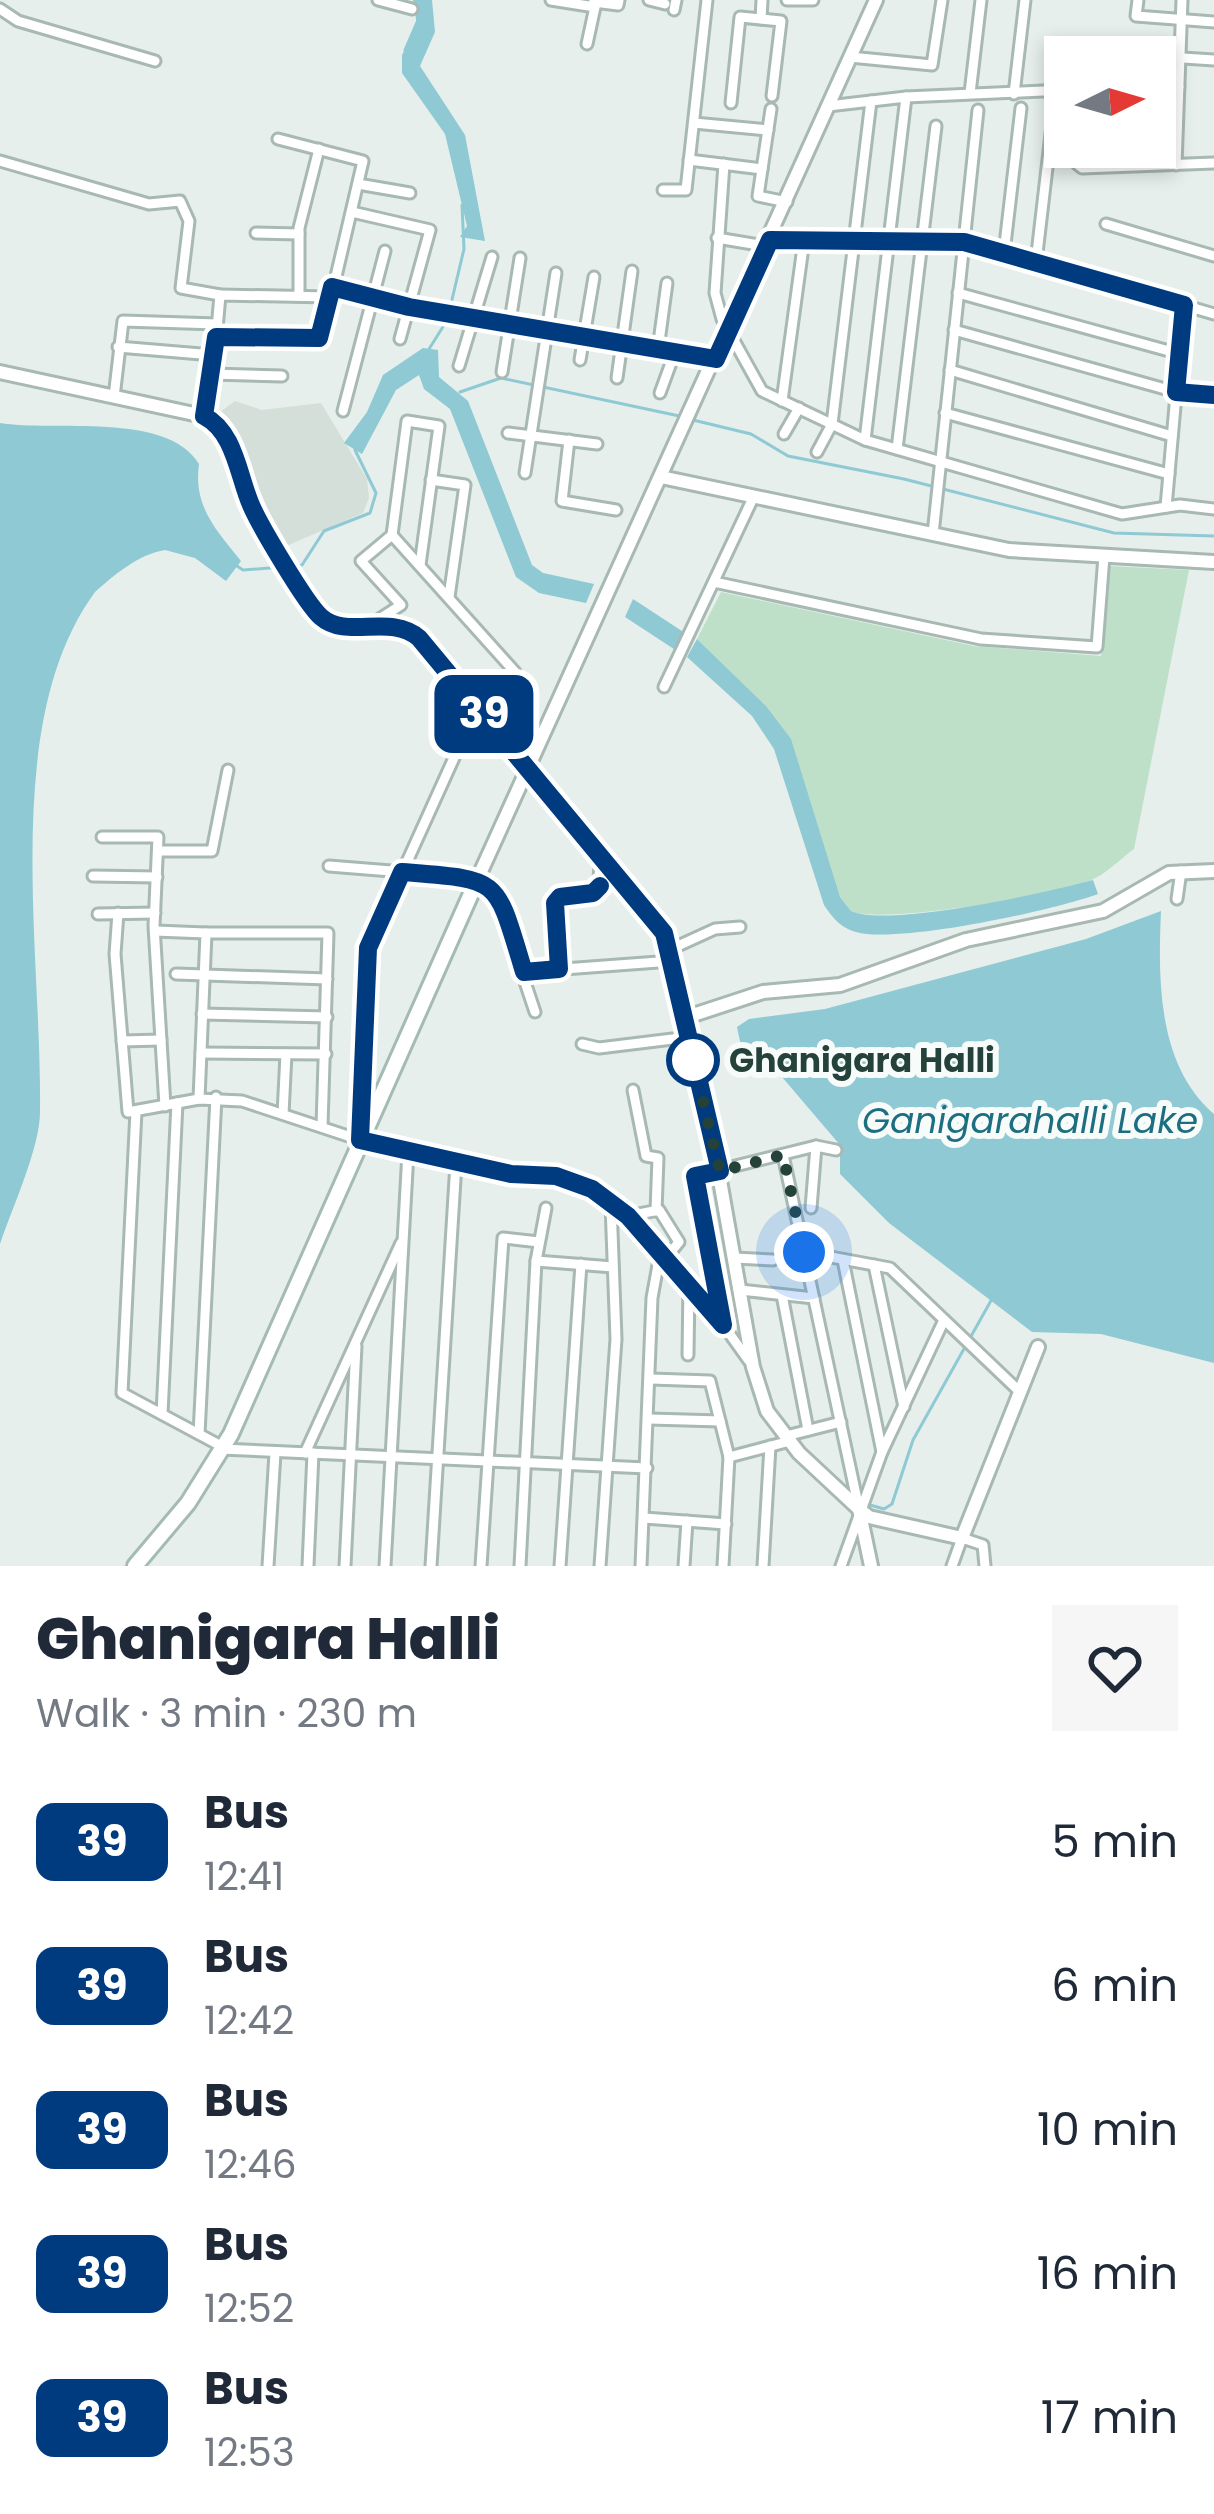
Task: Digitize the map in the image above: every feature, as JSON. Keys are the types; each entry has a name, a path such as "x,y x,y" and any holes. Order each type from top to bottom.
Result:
{"main road":[{"path":"135,1566 188,1503 222,1448 478,878"}],"street":[{"path":"378,0 412,9"},
{"path":"551,0 618,5 619,0"},
{"path":"649,0 672,5"},
{"path":"663,190 686,190 707,0"},
{"path":"761,19 763,0"},
{"path":"787,0 812,0"},
{"path":"478,878 876,0"},
{"path":"850,57 932,65 942,0"},
{"path":"970,93 981,0"},
{"path":"1015,94 1025,0"},
{"path":"1138,0 1136,16 1214,22"},
{"path":"1176,146 1182,0"},
{"path":"587,44 594,3"},
{"path":"0,9 18,21 155,61"},
{"path":"731,103 740,17 781,21 758,196 788,202"},
{"path":"1176,58 1214,60"},
{"path":"828,106 1044,92"},
{"path":"865,440 906,98"},
{"path":"817,452 832,424 871,101"},
{"path":"1004,253 1021,108"},
{"path":"933,534 977,110"},
{"path":"694,123 768,130"},
{"path":"897,449 935,126"},
{"path":"216,337 319,338 363,161 278,139"},
{"path":"299,296 299,234 319,149"},
{"path":"689,160 762,169"},
{"path":"0,161 149,204 180,201 189,220 183,292 299,296 331,292 373,297 716,359"},
{"path":"724,164 717,308 763,391 865,440 1122,514 1166,507 1214,509"},
{"path":"1176,164 1214,164"},
{"path":"1036,262 1047,168"},
{"path":"358,184 410,193"},
{"path":"352,212 430,230 400,339"},
{"path":"1106,224 1214,256"},
{"path":"256,233 299,234"},
{"path":"717,238 768,243 964,242 1214,314"},
{"path":"782,400 804,240"},
{"path":"343,411 385,251"},
{"path":"460,366 492,256"},
{"path":"502,372 520,258"},
{"path":"617,378 632,272"},
{"path":"525,473 556,273"},
{"path":"580,360 594,278"},
{"path":"658,349 668,283"},
{"path":"958,293 1180,354"},
{"path":"204,416 220,295"},
{"path":"1166,507 1184,305"},
{"path":"114,397 120,324 129,319 217,324"},
{"path":"954,330 1176,392 1214,395"},
{"path":"118,347 213,355"},
{"path":"660,393 675,352"},
{"path":"950,370 1172,436"},
{"path":"0,372 204,416 225,434 253,509 326,620 411,631 529,766 664,933 720,1171 754,1367 767,1411 788,1439 859,1509 869,1516 983,1545 985,1566"},
{"path":"211,374 282,376"},
{"path":"784,434 799,408"},
{"path":"945,413 1169,474"},
{"path":"370,625 400,605 361,561 392,535 407,421 439,426 420,565"},
{"path":"508,433 598,444"},
{"path":"569,440 562,501 616,510"},
{"path":"662,477 1009,550 1214,562"},
{"path":"431,480 465,485 449,597"},
{"path":"664,687 754,496"},
{"path":"360,1140 368,948 477,706 515,672 392,535"},
{"path":"714,582 981,639 1097,647 1105,556"},
{"path":"158,850 212,850 228,770"},
{"path":"103,837 158,837 155,932 161,1040 171,1104 162,1414"},
{"path":"559,969 555,903 598,889 601,854"},
{"path":"329,866 478,878 498,892 536,1012"},
{"path":"684,1018 763,992 839,985 966,940 1103,911 1154,880 1181,872 1214,871"},
{"path":"1177,899 1181,872"},
{"path":"93,876 157,877"},
{"path":"118,913 128,1112 216,1097 408,1152 556,1176 592,1189 628,1216 754,1367"},
{"path":"98,914 155,913"},
{"path":"524,972 670,956 715,928 740,927"},
{"path":"155,932 328,933 322,1126"},
{"path":"200,1099 206,933"},
{"path":"176,974 327,979"},
{"path":"202,1014 327,1017"},
{"path":"582,1044 599,1048 689,1037"},
{"path":"122,1041 161,1040"},
{"path":"201,1053 326,1054"},
{"path":"284,1114 286,1054"},
{"path":"632,1090 646,1156 658,1158 656,1210 679,1242 663,1257 652,1298 641,1566"},
{"path":"200,1434 216,1097"},
{"path":"136,1111 122,1393 222,1448 647,1468"},
{"path":"723,1325 695,1176 816,1146 836,1150"},
{"path":"811,1208 816,1146"},
{"path":"385,1566 408,1152"},
{"path":"783,1155 871,1566"},
{"path":"431,1566 457,1162"},
{"path":"600,1566 616,1340 611,1204"},
{"path":"520,1566 536,1261 546,1208"},
{"path":"628,1216 656,1210"},
{"path":"308,1566 309,1453 404,1238"},
{"path":"481,1566 503,1238 539,1242"},
{"path":"804,1252 890,1268 1018,1391"},
{"path":"735,1258 773,1260"},
{"path":"843,1259 882,1452"},
{"path":"536,1261 614,1267"},
{"path":"560,1566 581,1264"},
{"path":"874,1265 904,1407"},
{"path":"688,1355 689,1286"},
{"path":"740,1290 814,1298"},
{"path":"782,1295 808,1430"},
{"path":"841,1566 882,1452 944,1320"},
{"path":"345,1566 356,1341"},
{"path":"956,1566 962,1538 1038,1347"},
{"path":"651,1379 710,1381 729,1457 723,1566"},
{"path":"650,1419 720,1421"},
{"path":"729,1457 841,1422"},
{"path":"763,1566 770,1446"},
{"path":"268,1566 275,1453"},
{"path":"644,1518 726,1524"},
{"path":"684,1566 687,1521"}],"shaded area":[{"path":"235,401 262,410 321,403 367,479 369,498 363,513 284,547 262,496 254,492 235,438 216,415"}],"green space":[{"path":"1110,566 1189,570 1134,849 1095,878 1041,894 930,911 851,911 840,897 766,706 697,639 721,592 974,646 1101,656"}],"water":[{"path":"413,0 432,0 435,32 420,66 465,135 485,241 460,237 467,226 445,134 402,73 402,55 417,25"},
{"path":"423,348 438,350 439,377 468,401 532,565 543,573 594,584 586,603 539,593 516,577 450,409 424,389 419,375 396,390 362,454 344,443 367,412 383,375"},
{"path":"0,423 136,430 184,447 199,464 200,493 208,517 241,561 226,581 195,558 165,550 146,556 95,592 65,645 47,705 36,770 33,909 39,1127 0,1244"},
{"path":"633,599 688,635 680,653 625,617"},
{"path":"697,639 766,706 791,739 840,897 851,911 870,915 932,912 1093,880 1098,894 943,929 882,935 844,927 824,905 774,749 752,716 687,657"},
{"name":"Ganigarahalli Lake","path":"1161,911 1161,992 1171,1046 1195,1094 1214,1114 1214,1363 1101,1334 1032,1332 889,1223 840,1174 840,1145 782,1077 742,1051 737,1027 749,1019 825,1009 1086,939"}],"waterway":[{"path":"405,50 418,20"},
{"path":"450,308 464,249 462,205"},
{"path":"429,349 446,322"},
{"path":"460,392 501,378 684,417"},
{"path":"693,420 751,434 788,456 904,479 1114,533 1214,536"},
{"path":"292,566 302,565 324,531 370,513 376,493 355,450"},
{"path":"234,564 243,570 282,567"},
{"path":"870,1505 884,1509 892,1504 913,1440 993,1297"}],"bus line":[{"name":"39","path":"600,886 593,893 560,897 555,903 559,969 524,972 498,892 478,878 402,872 368,948 360,1140 511,1174 556,1176 592,1189 628,1216 723,1325 695,1176 720,1171 664,933 419,638 404,626 343,624 321,617 253,509 225,434 204,416 216,337 319,338 332,287 409,307 716,359 770,240 964,242 1184,305 1176,392 1214,395"}],"place":[{"name":"Ghanigara Halli","path":"693,1060"}],"route":[{"path":"693,1060 720,1171 783,1155 804,1252"}]}
